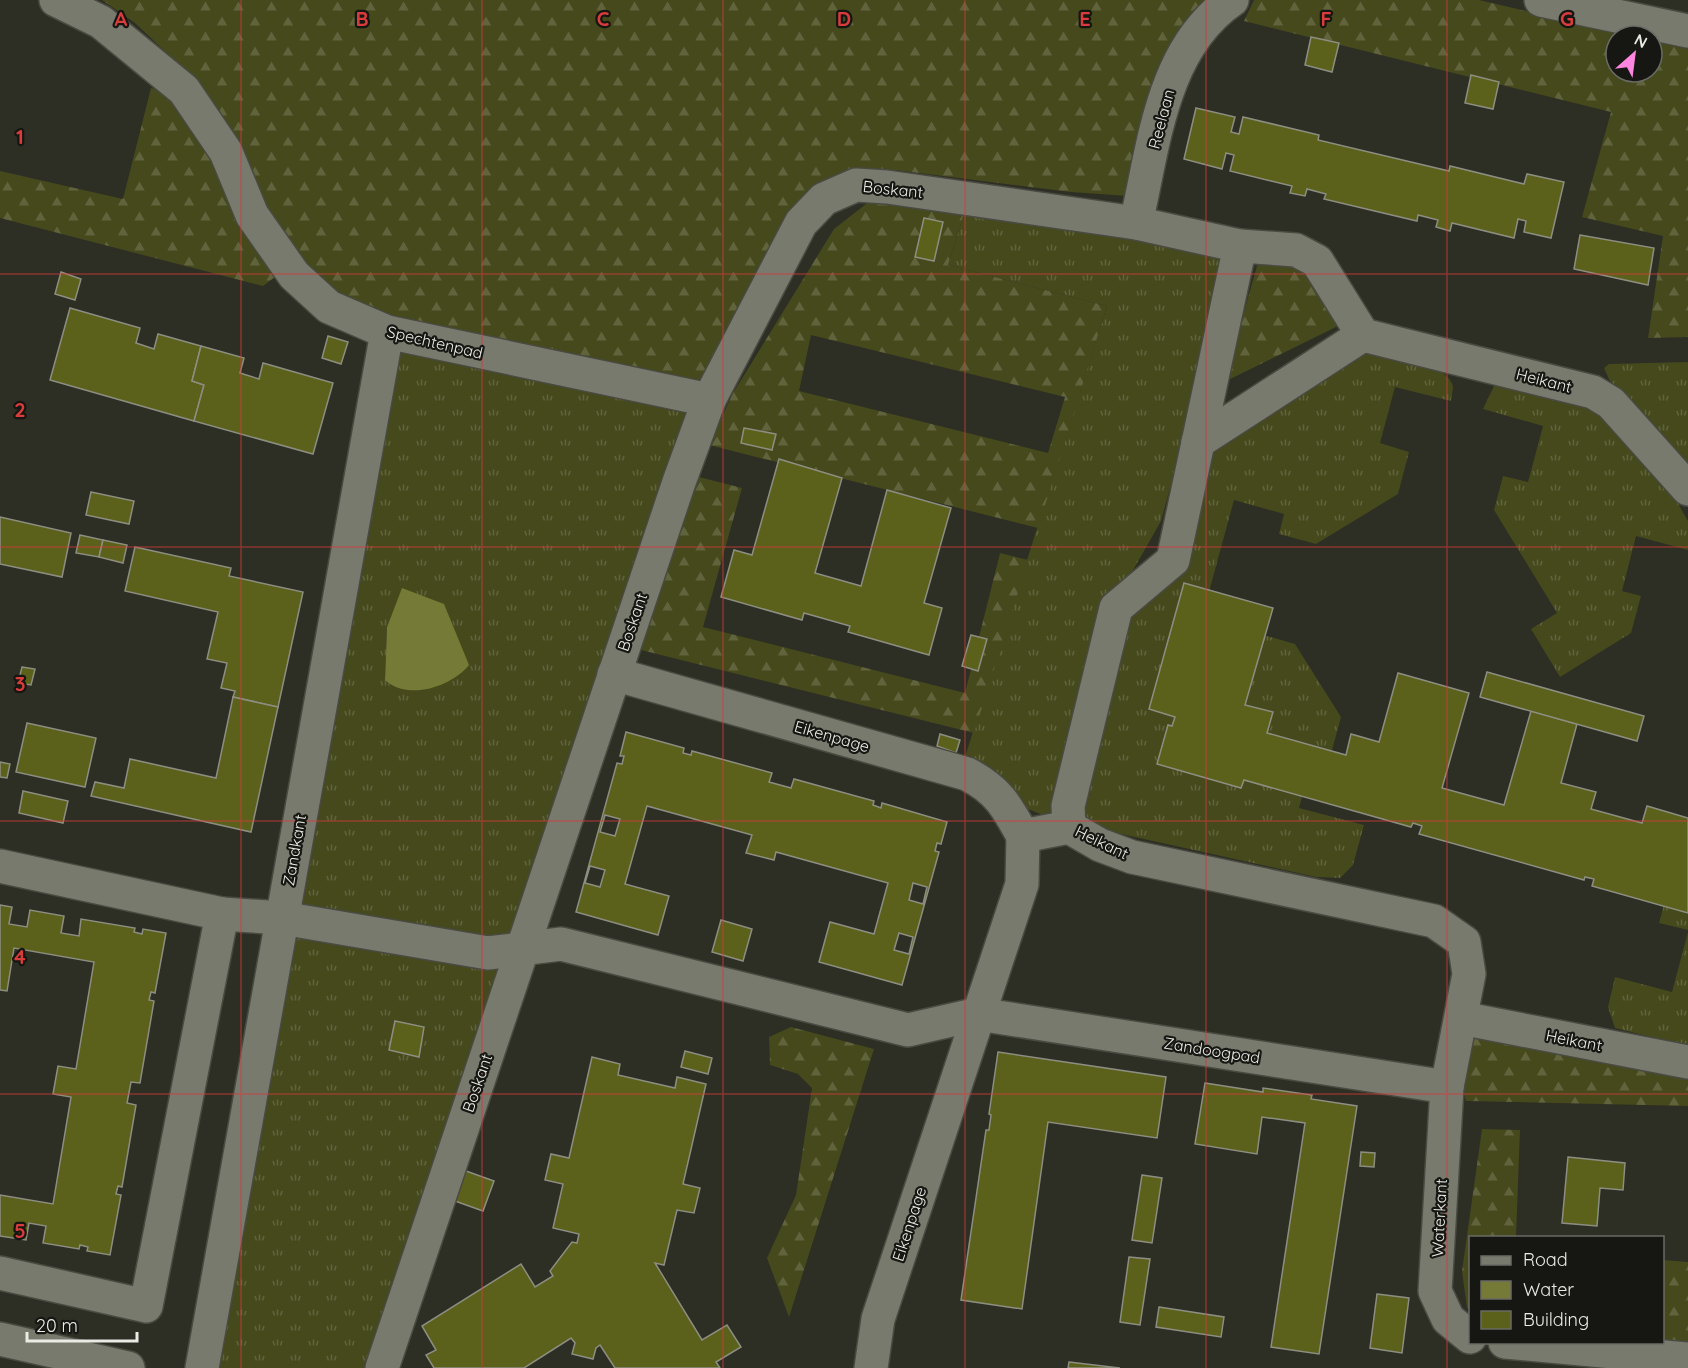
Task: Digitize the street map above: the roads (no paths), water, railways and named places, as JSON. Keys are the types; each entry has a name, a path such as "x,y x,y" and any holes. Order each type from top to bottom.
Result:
{"street":[{"name":"Spechtenpad","path":"56,0 101,22 183,90 226,152 252,215 294,275 329,307 387,332 709,400"},
{"name":"Reelaan","path":"1137,223 1165,95 1185,50 1218,9 1232,0"},
{"path":"1541,0 1688,32"},
{"name":"Boskant","path":"382,1368 614,674 709,400 801,223 824,199 856,185 887,187 1137,223"},
{"path":"1137,223 1240,246 1296,250 1317,261 1363,335 1198,442"},
{"name":"Heikant","path":"1240,246 1173,560 1116,608 1068,806 1069,827 1100,845 1132,857 1434,921 1464,942 1469,974 1447,1086"},
{"name":"Zandkant","path":"202,1368 387,332"},
{"name":"Heikant","path":"1363,335 1593,392 1611,403 1688,489"},
{"name":"Eikenpage","path":"614,674 967,774 988,785 1007,807 1023,836 1022,884 878,1319 871,1368"},
{"path":"1023,836 1069,827"},
{"path":"0,866 222,914 282,918 488,953 561,944 908,1030 978,1014"},
{"path":"0,1273 146,1306 222,914"},
{"name":"Zandoogpad","path":"978,1014 1447,1086"},
{"name":"Heikant","path":"1461,1017 1688,1062"},
{"name":"Waterkant","path":"1447,1086 1435,1291 1448,1320 1469,1336"},
{"path":"0,1339 128,1368"},
{"path":"1527,1344 1688,1359"}],"water":[{"path":"402,588 444,604 469,665 452,680 429,689 405,690 385,680 387,627"}]}
